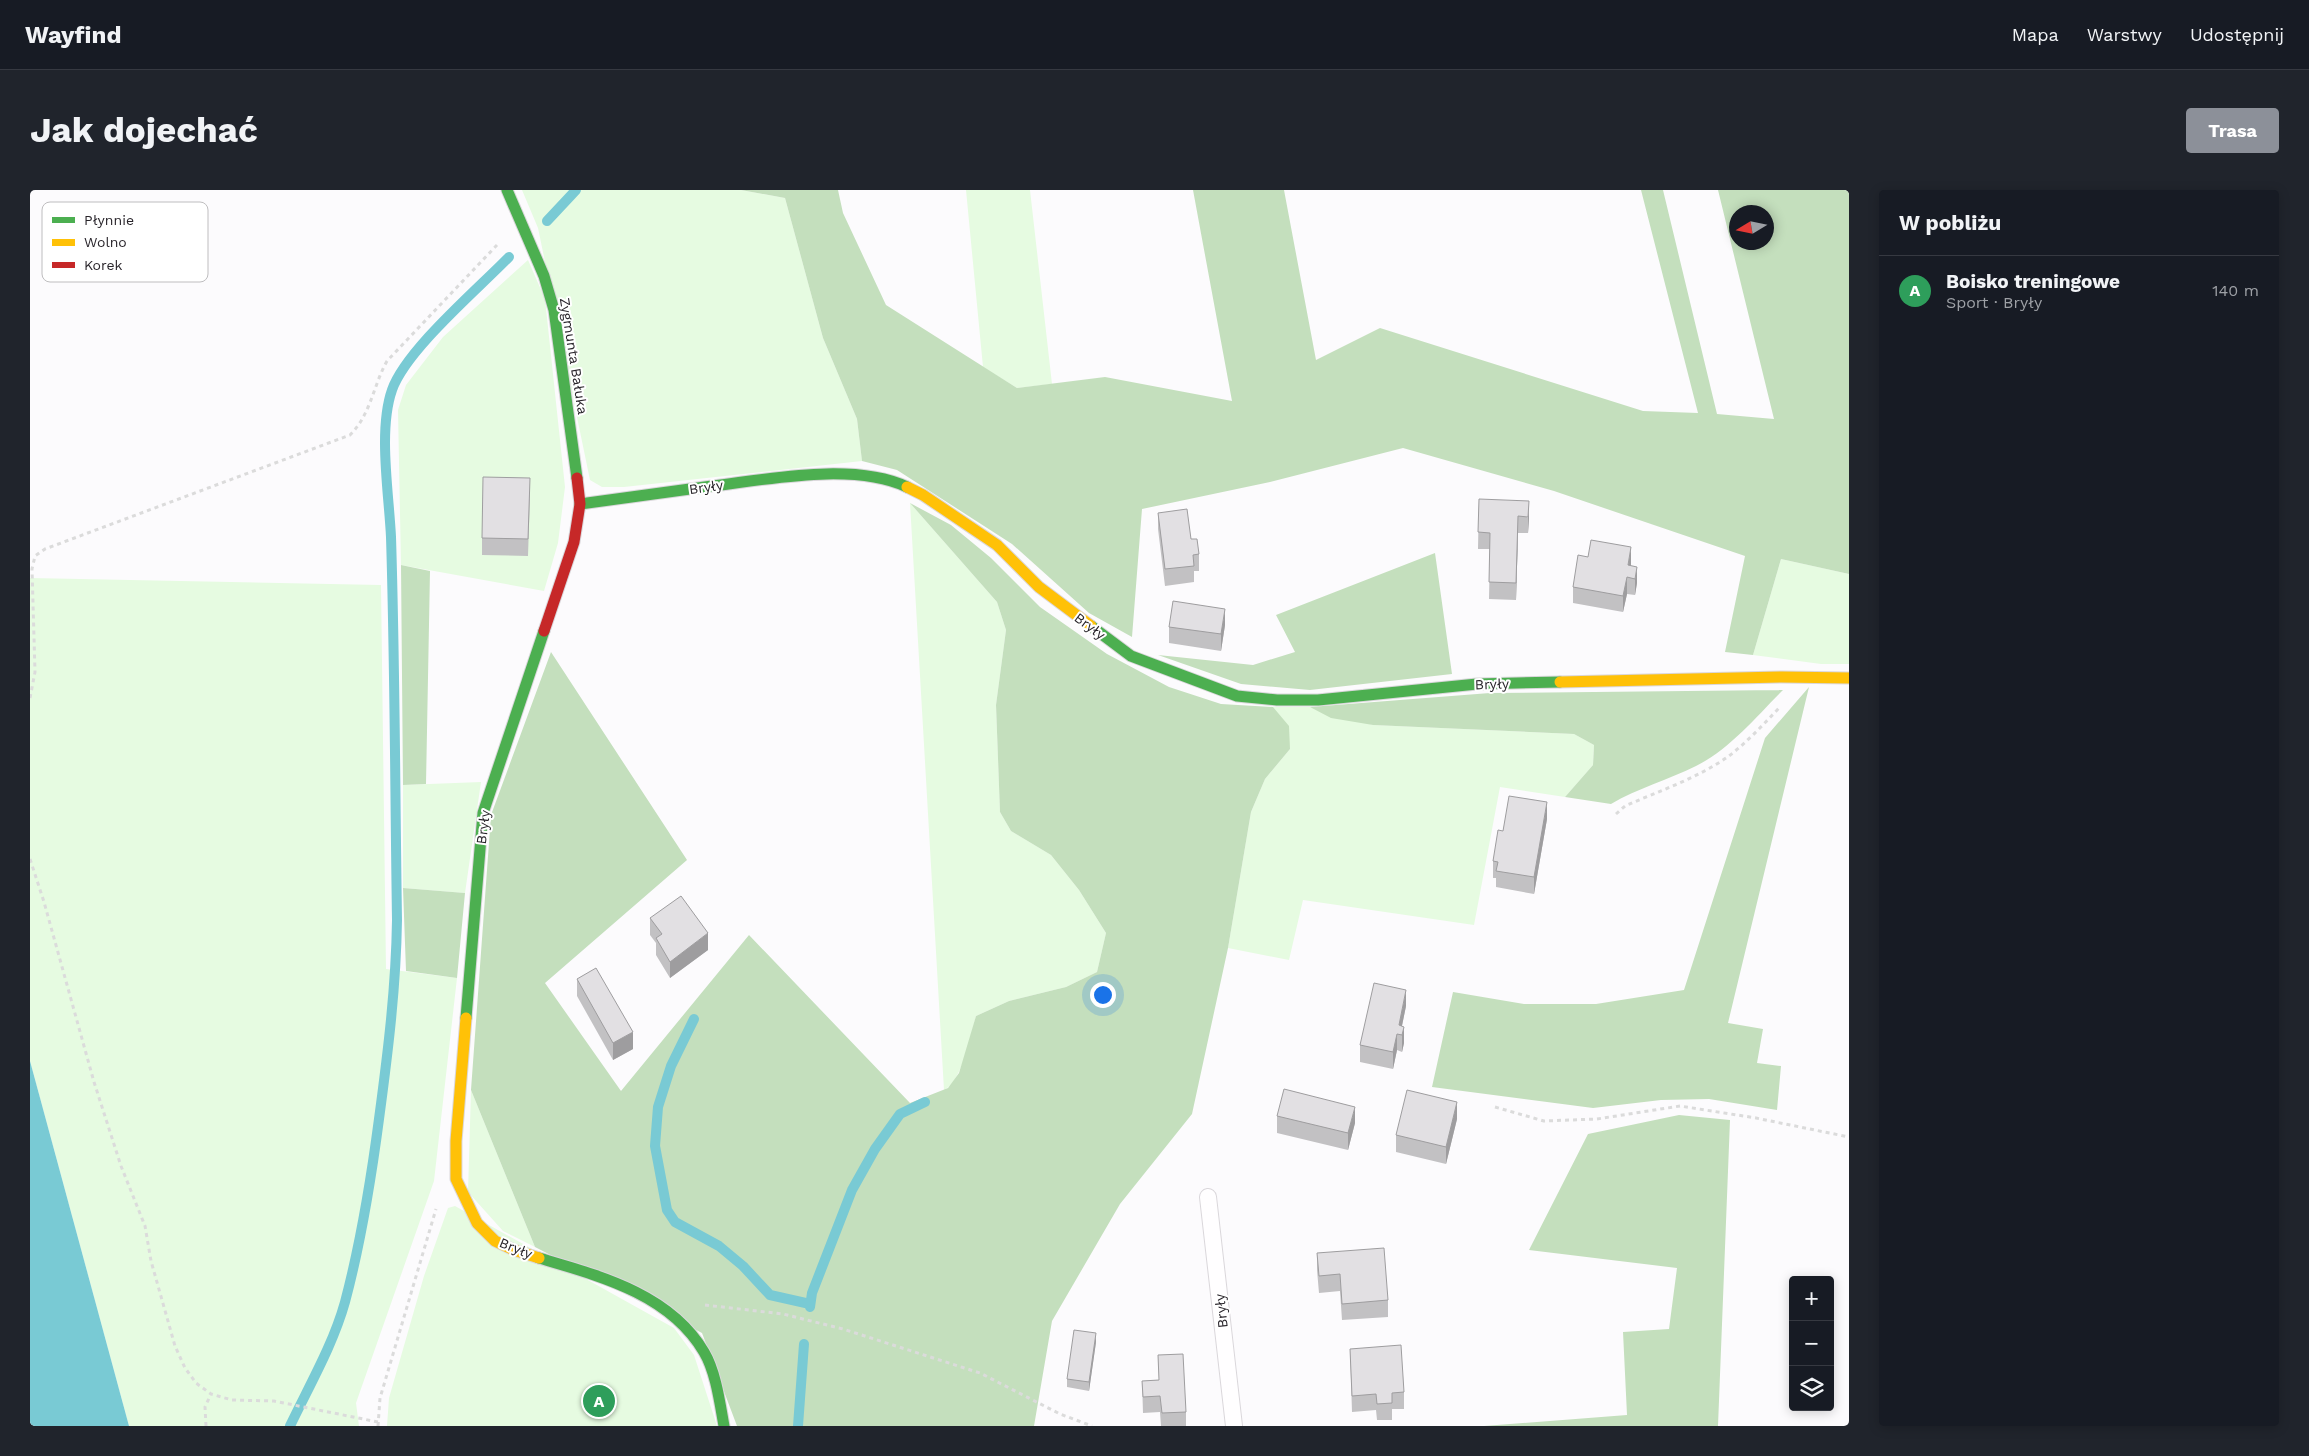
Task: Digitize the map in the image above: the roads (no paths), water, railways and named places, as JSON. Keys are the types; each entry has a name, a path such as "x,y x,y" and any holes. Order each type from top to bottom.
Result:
{"street":[{"name":"Zygmunta Bałuka","path":"507,190 544,276 554,310 580,504"},
{"name":"Bryły","path":"724,1426 717,1390 705,1353 686,1329 666,1310 647,1297 601,1276 514,1250 495,1240 477,1223 456,1179 456,1141 482,813 574,542 580,504 775,478 847,473 892,480 923,495 997,545 1039,586 1131,656 1237,696 1277,700 1318,700 1477,684 1801,677 1849,678"}],"lane":[{"name":"Bryły","path":"1208,1197 1234,1426"}],"water":[{"path":"30,1061 129,1426 30,1426"}],"waterway":[{"path":"547,221 576,190"},
{"path":"290,1426 334,1334 351,1279 373,1165 391,1020 397,920 391,537 385,443 388,406 392,390 412,357 444,320 509,257"},
{"path":"694,1019 671,1066 658,1107 655,1146 667,1210 675,1222 719,1246 743,1266 770,1295 810,1304"},
{"path":"810,1307 812,1293 852,1190 875,1149 900,1114 925,1102"},
{"path":"798,1426 804,1344"}],"place":[{"name":"Boisko treningowe","path":"599,1401"}]}
